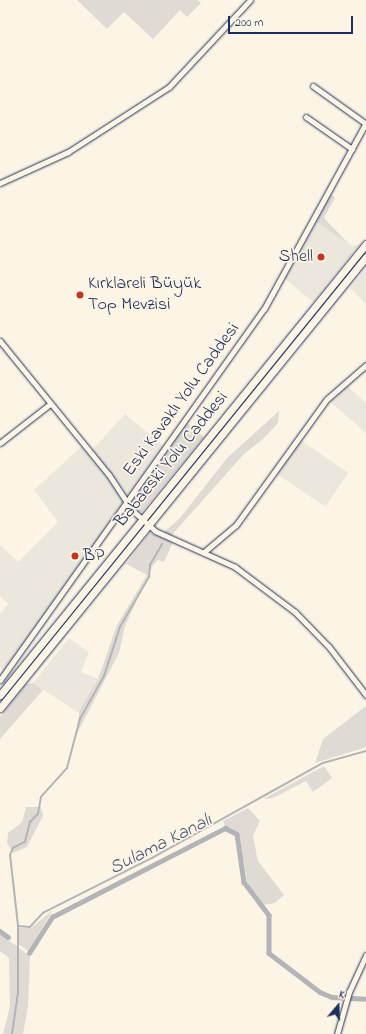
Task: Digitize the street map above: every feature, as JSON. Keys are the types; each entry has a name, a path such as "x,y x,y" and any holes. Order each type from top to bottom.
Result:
{"highway":[{"name":"Babaeski Yolu Caddesi","path":"0,695 366,244"},
{"name":"Babaeski Yolu Caddesi","path":"0,708 366,257"}],"street":[{"path":"0,183 68,152 169,87 250,0"},
{"path":"313,86 366,123"},
{"path":"306,117 352,149"},
{"name":"Eski Kavaklı Yolu Caddesi","path":"0,680 264,309 366,123"},
{"path":"0,341 142,520 176,543 204,552 235,567 295,612 364,686 366,695"},
{"path":"204,552 236,525 326,399 366,365"},
{"path":"0,443 50,404"},
{"path":"337,1034 348,998 366,955"}],"shaded area":[{"path":"77,0 197,0 201,3 187,17 180,10 153,39 124,12 107,29"},
{"path":"331,193 335,198 324,218 348,243 316,222"},
{"path":"316,222 353,246 360,244 313,302 284,278"},
{"path":"366,268 366,304 350,288"},
{"path":"344,383 366,403 366,433 328,400"},
{"path":"279,411 278,423 263,439 244,454 170,537 163,533 180,518 227,458"},
{"path":"125,414 164,446 128,495 92,450"},
{"path":"187,423 204,437 142,512 137,512 131,505 133,496"},
{"path":"297,438 348,473 325,507 274,472"},
{"path":"82,446 109,476 124,501 5,671 0,667 0,614 8,604 0,596 0,545 18,562 58,522 34,490"},
{"path":"150,533 173,542 164,562 158,560 153,565 125,626 119,653 75,737 80,709 98,679 117,625 147,575 126,564"},
{"path":"69,638 89,652 81,672 98,679 79,713 33,683"},
{"path":"33,683 43,690 0,739 0,717 26,684"},
{"path":"366,706 366,747 315,763 323,739"},
{"path":"324,766 332,778 313,792 306,781 273,798 263,799"},
{"path":"26,807 41,807 43,816 27,847 13,853 7,843 8,833 22,822"},
{"path":"248,808 260,821 253,836 258,861 284,895 275,903 263,905 248,887 239,834 225,826 223,821"},
{"path":"53,910 28,951 17,943 18,928 31,928"},
{"path":"0,934 30,956 28,1007 23,1034 3,1034 10,1006 9,958 0,951"}],"waterway":[{"path":"12,1034 18,993 18,926 10,855 13,848 25,842 30,822 38,814 41,797 67,768 80,719 104,676 120,627 149,577 150,565 162,544"},
{"path":"18,926 30,927 43,913 154,857 323,763 366,751"},
{"name":"Sulama Kanalı","path":"29,953 52,917 225,828 237,834 244,882 269,915 269,953 320,992 332,997 366,999"},
{"name":"Sulama Kanalı","path":"0,931 8,937"}],"place":[{"name":"Shell","path":"321,257"},
{"name":"Kırklareli Büyük Top Mevzisi","path":"80,295"},
{"name":"BP","path":"75,556"}]}
